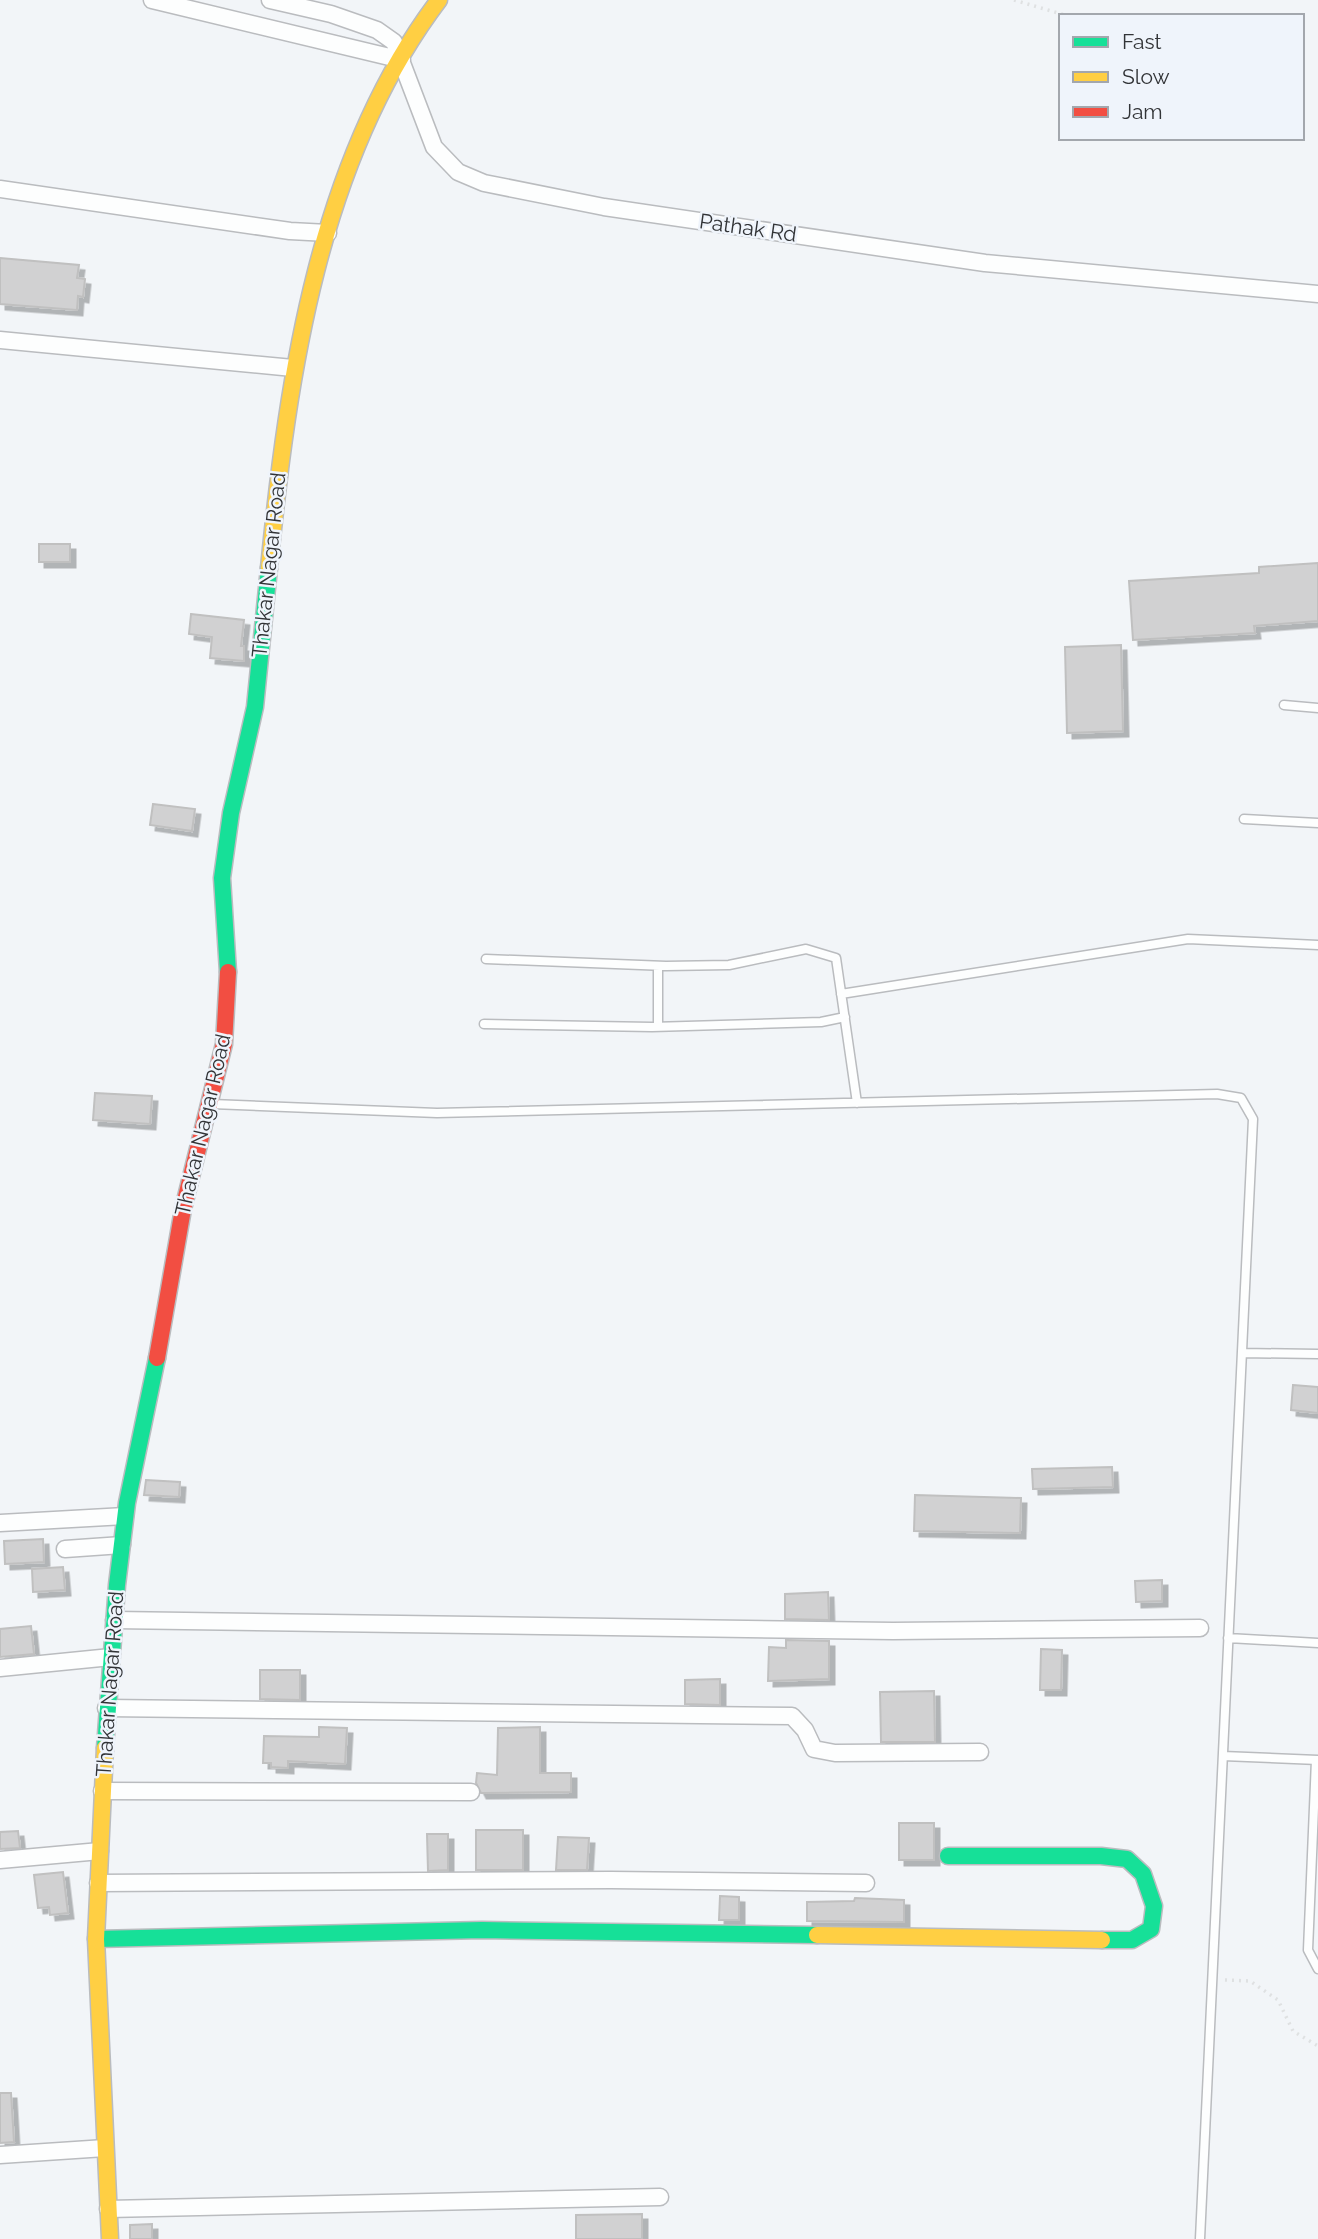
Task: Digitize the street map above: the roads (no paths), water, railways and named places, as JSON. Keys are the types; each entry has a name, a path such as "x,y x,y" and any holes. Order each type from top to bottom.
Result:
{"street":[{"path":"152,0 402,60"},
{"name":"Pathak Rd","path":"270,0 331,14 377,30 394,42 434,147 458,172 484,183 604,207 985,263 1318,294"},
{"name":"Thakar Nagar Road","path":"110,2239 96,1939 106,1708 114,1620 125,1516 149,1404 183,1209 224,1044 229,994 222,878 231,813 255,707 279,467 293,369 328,233 348,170 374,108 402,60 414,33 439,0"},
{"path":"0,189 290,231 328,233"},
{"path":"0,340 293,369"},
{"path":"0,1523 125,1516"},
{"path":"65,1549 122,1545"},
{"path":"114,1620 893,1631 1200,1628"},
{"path":"0,1668 111,1657"},
{"path":"106,1708 792,1716 805,1730 814,1749 835,1753 980,1752"},
{"path":"102,1791 471,1792"},
{"path":"0,1860 100,1851"},
{"path":"96,1939 482,1930 1132,1940 1151,1929 1154,1906 1147,1885 1143,1874 1127,1858 948,1856"},
{"path":"98,1883 611,1880 866,1883"},
{"path":"0,2155 105,2148"},
{"path":"108,2209 660,2197"}],"lane":[{"path":"1284,705 1318,708"},
{"path":"1244,819 1318,823"},
{"path":"841,994 1188,939 1318,945"},
{"path":"486,959 658,966 729,965 806,949 836,958 857,1102"},
{"path":"657,1027 658,966"},
{"path":"484,1024 657,1027 821,1021 845,1017"},
{"path":"209,1104 437,1113 1217,1094 1241,1098 1253,1119 1200,2239"},
{"path":"1242,1353 1318,1354"},
{"path":"1228,1638 1318,1643"},
{"path":"1223,1756 1317,1760 1315,1864 1308,1951 1318,1969"}]}
